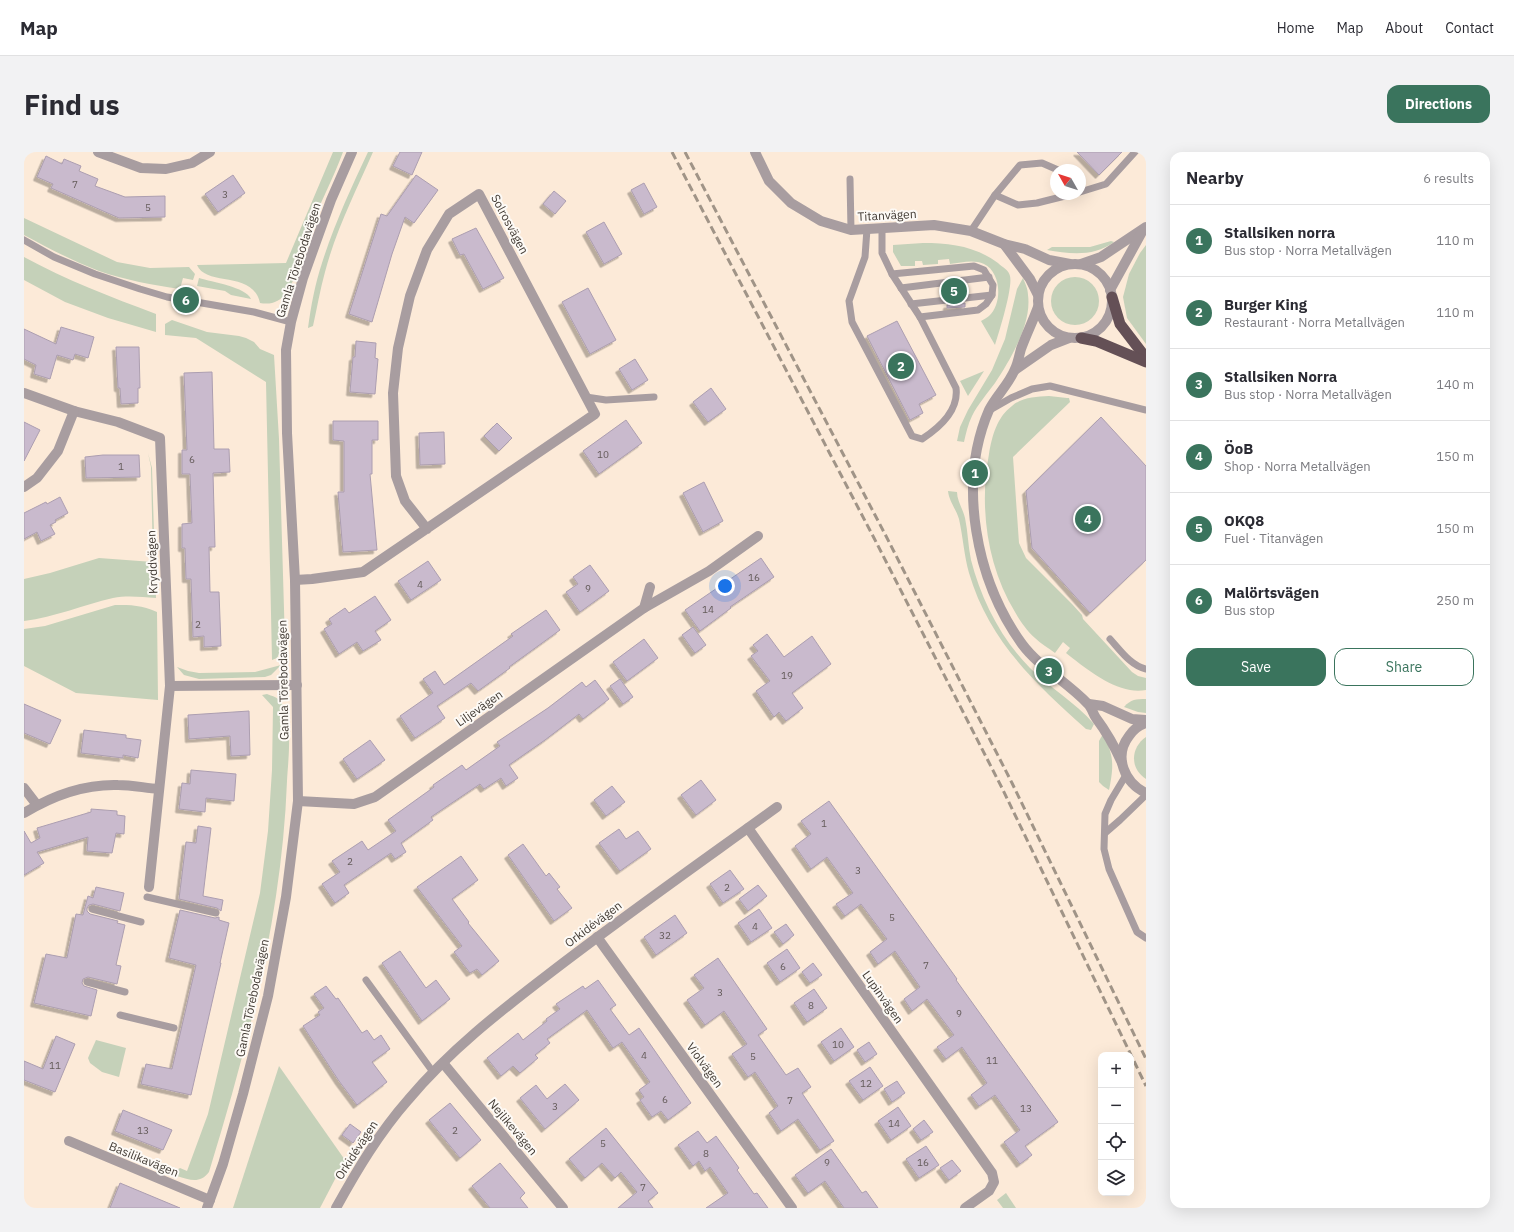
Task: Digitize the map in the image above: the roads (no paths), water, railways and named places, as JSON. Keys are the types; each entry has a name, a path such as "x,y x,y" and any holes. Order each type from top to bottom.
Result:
{"highway":[{"path":"1111,293 1120,324 1146,358"},
{"path":"1081,338 1096,341 1146,362"}],"street":[{"path":"98,152 141,168 166,169 192,163 210,152"},
{"name":"Gamla Törebodavägen","path":"208,1204 223,1164 243,1094 268,996 286,896 298,801 295,580 287,433 286,350 291,322 303,278 331,200 352,152"},
{"name":"Titanvägen","path":"755,152 769,181 790,203 821,221 851,230 934,225 971,230 1004,244 1025,249 1049,260 1070,264"},
{"name":"Solrosvägen","path":"295,580 363,572 427,529 595,414 479,194 449,214 426,250 410,296 398,348 393,393 396,476 405,501 427,529"},
{"path":"1144,229 1111,293 1110,314 1104,324 1096,331 1081,338 1069,338 1058,334 1048,327 1042,318 1038,307 1038,295 1042,284 1049,275 1059,268 1070,264 1081,264 1101,257 1144,229"},
{"path":"1004,244 1030,279 1038,295"},
{"path":"1081,264 1099,273 1104,278 1111,293"},
{"path":"1038,307 1015,370 990,410 978,447 973,486 976,533 987,577 1003,612 1023,644 1049,671 1089,704 1095,718 1102,725 1111,739 1126,775 1131,783 1146,794"},
{"path":"1015,370 1051,345 1069,338"},
{"path":"24,393 74,411 58,451 37,478 24,487"},
{"name":"Kryddvägen","path":"74,411 118,422 160,438 170,686 149,887"},
{"name":"Liljevägen","path":"298,801 354,804 375,797 644,608 709,571 758,536"},
{"path":"644,608 650,587"},
{"path":"170,686 296,685"},
{"path":"1089,704 1103,706 1132,719 1146,720"},
{"path":"1122,763 1122,751 1126,740 1133,731 1146,723"},
{"path":"24,813 36,805 66,793 88,788 118,785 159,789"},
{"path":"24,788 36,805"},
{"name":"Orkidévägen","path":"336,1208 356,1173 384,1130 407,1100 442,1062 489,1020 597,937 777,807"},
{"name":"Lupinvägen","path":"748,828 992,1173 994,1182 989,1191 965,1208"},
{"name":"Violvägen","path":"597,937 792,1208"},
{"name":"Nejlikevägen","path":"442,1062 563,1208"},
{"name":"Basilikavägen","path":"69,1141 208,1204"}],"lane":[{"path":"1086,190 1106,184 1136,152"},
{"path":"971,230 995,195 1020,165 1042,163 1050,166"},
{"path":"850,179 851,230"},
{"path":"995,195 1018,205 1050,200"},
{"path":"867,229 868,241 865,257 849,301 852,322 912,436 922,439 936,429 950,413 957,397 956,388 920,317 892,274 882,253 882,229"},
{"path":"24,240 54,257 95,274 140,289 167,297 254,312 291,322"},
{"path":"892,274 974,266 984,270 990,278 993,285 992,295 986,304 978,310 920,317"},
{"path":"901,288 990,278"},
{"path":"911,304 992,295"},
{"path":"990,410 1011,398 1032,389 1050,386 1146,410"},
{"path":"586,397 606,400 654,397"},
{"path":"1110,639 1127,658 1146,669"},
{"path":"1126,775 1111,800 1105,814 1104,849 1110,870 1138,932 1146,938"},
{"path":"1105,833 1146,794"},
{"path":"147,897 216,913"},
{"path":"92,910 141,922"},
{"path":"366,980 433,1072"},
{"path":"88,982 125,992"},
{"path":"120,1015 174,1028"}],"railway":[{"path":"672,152 874,538 1002,788 1146,1086"},
{"path":"685,152 886,536 1012,783 1146,1059"}],"place":[{"name":"OKQ8","path":"954,291"},
{"name":"Malörtsvägen","path":"186,300"},
{"name":"Burger King","path":"901,366"},
{"name":"Stallsiken norra","path":"975,473"},
{"name":"ÖoB","path":"1088,519"},
{"name":"Stallsiken Norra","path":"1049,671"}]}
